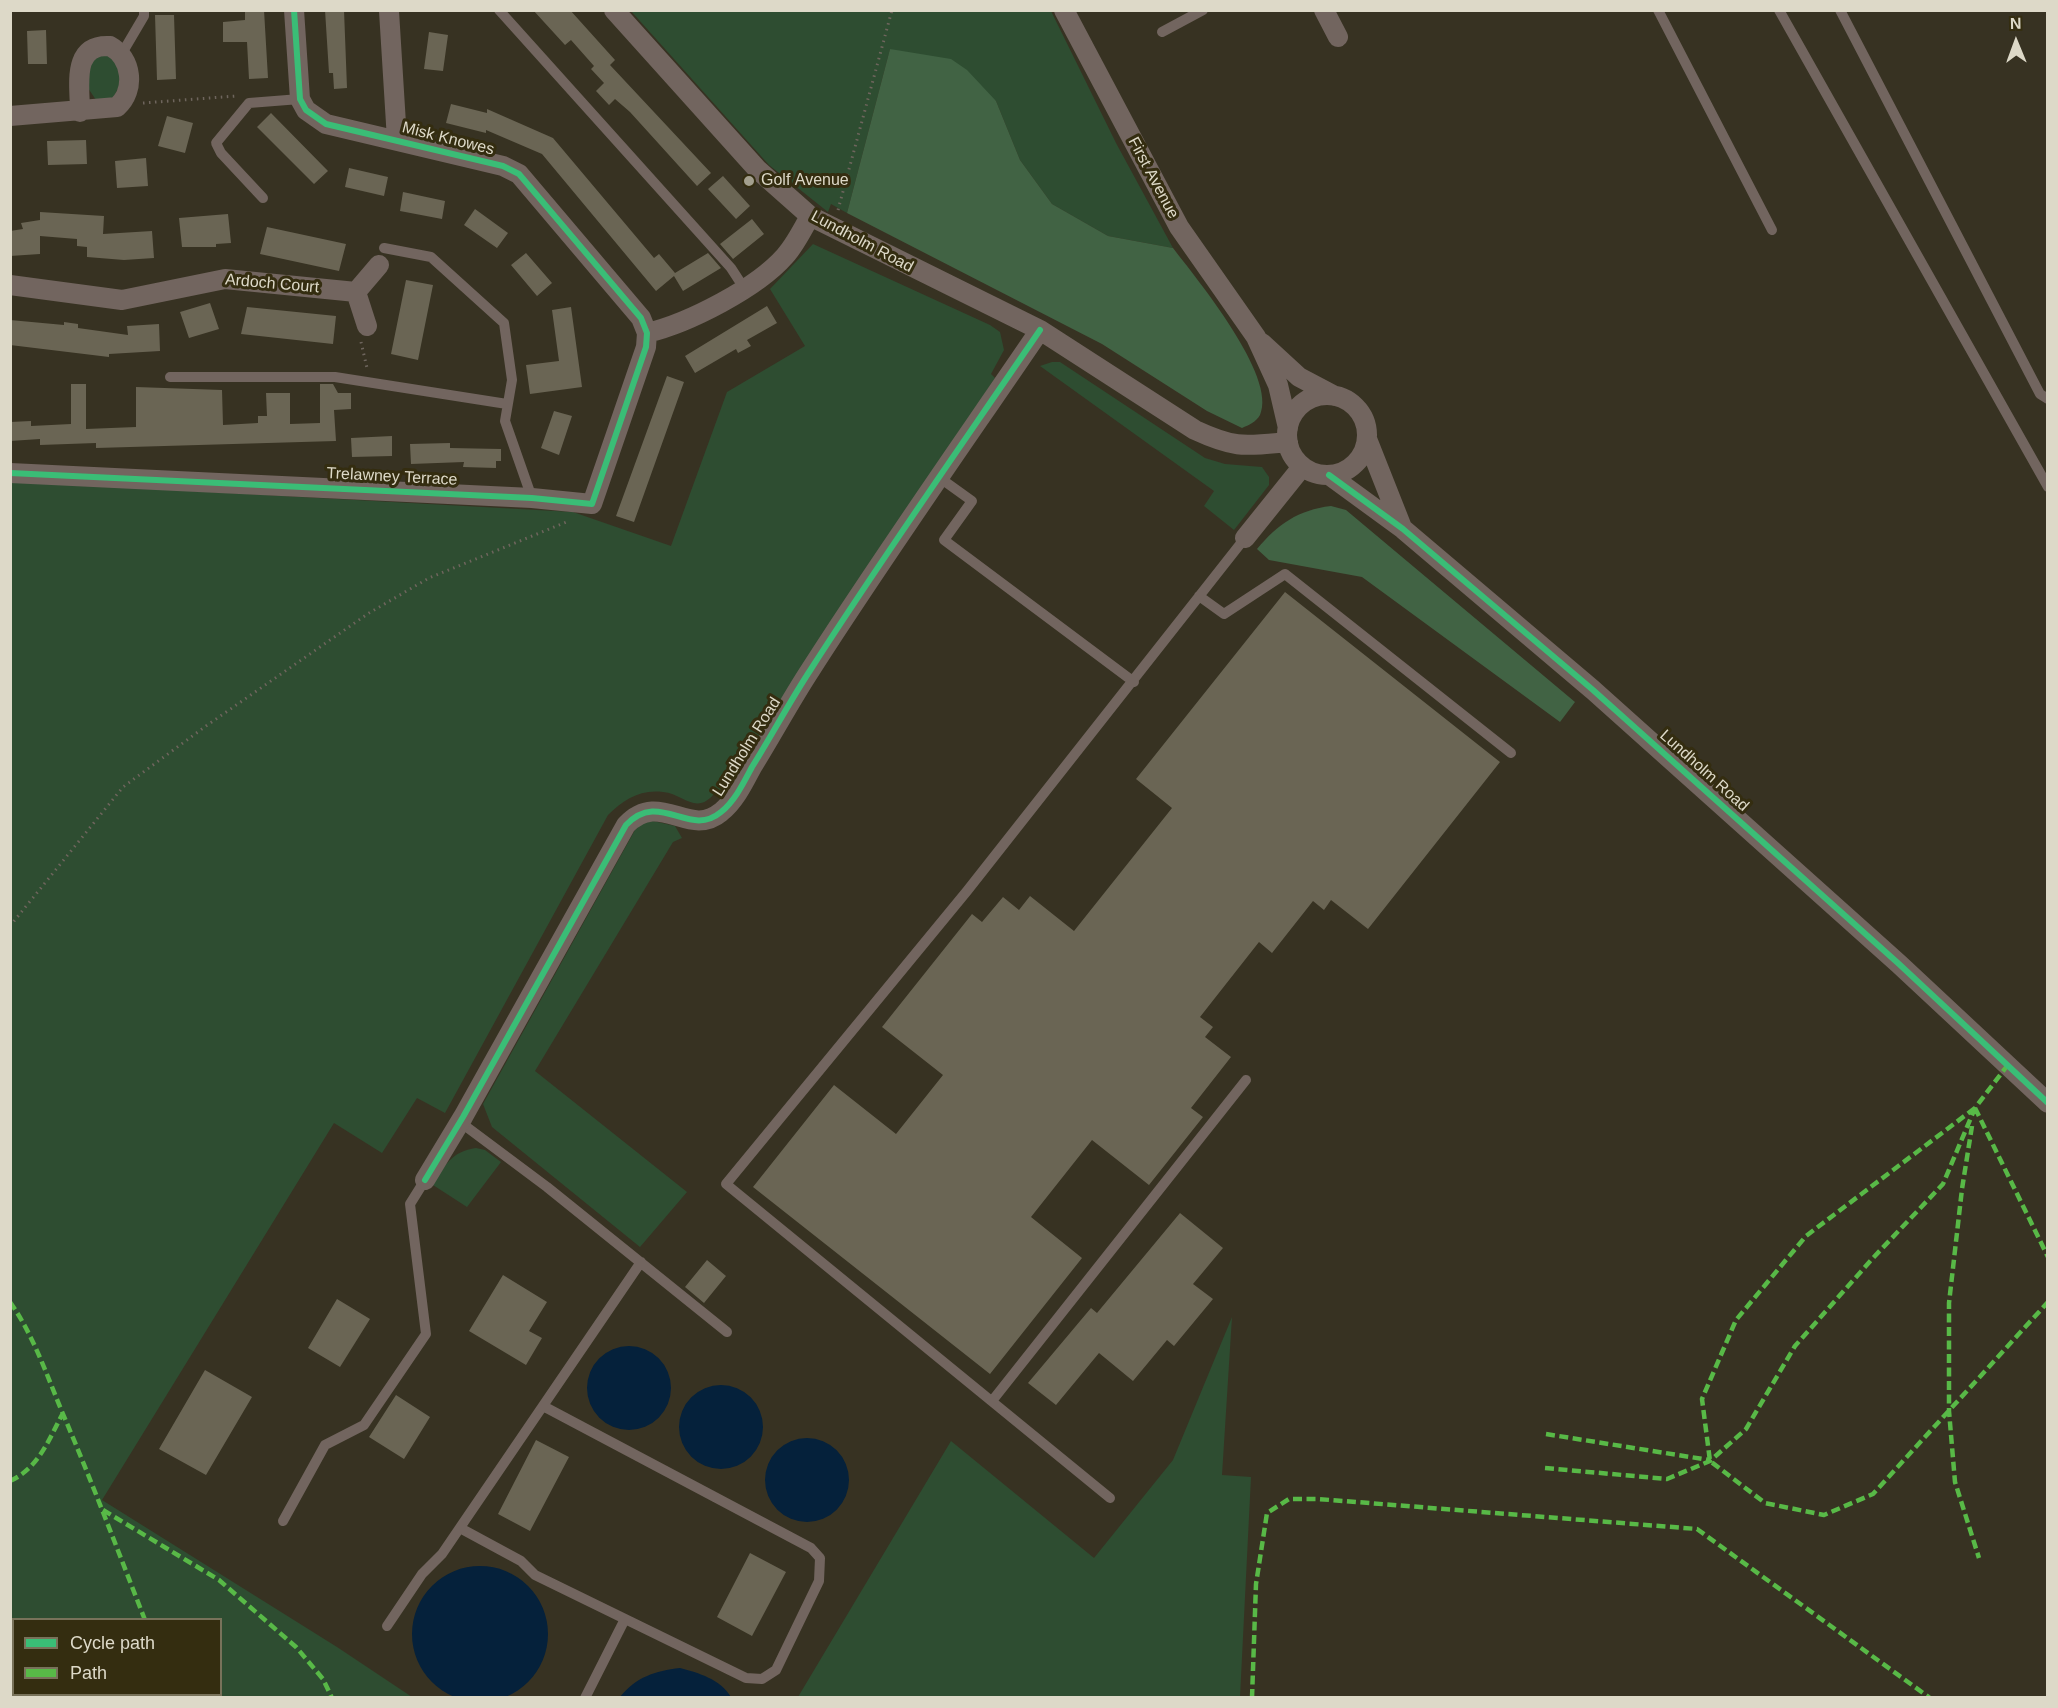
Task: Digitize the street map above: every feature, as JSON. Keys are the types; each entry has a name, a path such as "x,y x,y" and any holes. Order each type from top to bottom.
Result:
{"street":[{"path":"294,10 300,99"},
{"name":"Lundholm Road","path":"614,10 757,169 810,216 1040,330 1195,430 1239,447 1288,435"},
{"name":"First Avenue","path":"1064,10 1179,227 1256,337 1278,385 1288,435"},
{"path":"1324,10 1338,37"},
{"path":"389,11 397,140"},
{"path":"10,116 80,112 110,109 124,101 129,82 127,64 121,55 110,46 94,47 82,59 79,67 80,112"},
{"name":"Misk Knowes","path":"300,99 306,110 326,124 503,166 519,174 641,318 647,333"},
{"path":"592,504 646,347 647,333 672,327 744,288 785,256 810,216"},
{"path":"367,326 356,292 381,257"},
{"name":"Ardoch Court","path":"10,285 122,300 225,279 356,292"},
{"name":"Lundholm Road","path":"424,1180 460,1122 626,825 634,816 654,810 663,810 690,820 714,817 722,811 738,791 810,670 1040,330"},
{"name":"First Avenue","path":"1256,337 1299,377 1336,397"},
{"path":"1245,538 1302,467 1292,456 1288,435 1302,403 1315,397 1336,397"},
{"name":"Lundholm Road","path":"1336,397 1349,402 1359,411 1365,423 1367,439 1403,529"},
{"path":"1329,475 1341,473 1353,466 1364,452 1367,439"},
{"name":"Lundholm Road","path":"1302,467 1329,475 1403,529 1601,698 1899,964 2048,1103"},
{"name":"Trelawney Terrace","path":"10,472 532,498 592,504"}],"lane":[{"path":"121,55 144,16 144,10"},
{"path":"500,10 731,268 744,288"},
{"path":"1162,32 1203,10"},
{"path":"1658,10 1772,230"},
{"path":"1779,10 2048,487"},
{"path":"1840,10 2040,394 2048,399"},
{"path":"263,198 221,153 216,143 249,103 300,99"},
{"path":"381,257 431,257 504,323 512,380 505,421 532,498"},
{"path":"170,377 335,376 507,404"},
{"path":"940,478 972,501 944,540 1134,682"},
{"path":"1110,1497 726,1184 974,882 1134,682 1198,596 1245,538"},
{"path":"1198,596 1224,614 1285,574 1512,753"},
{"path":"992,1401 1246,1080"},
{"path":"460,1122 728,1332"},
{"path":"283,1521 325,1445 364,1425 426,1334 410,1204 424,1180"},
{"path":"387,1626 422,1574 442,1554 640,1262"},
{"path":"460,1528 521,1561 535,1575 746,1678 762,1679 776,1670 819,1581 820,1558 811,1548 543,1406"},
{"path":"585,1698 625,1619"}],"path":[{"path":"833,229 892,10"},
{"path":"124,101 137,103 245,96"},
{"path":"367,326 358,329 370,381"},
{"path":"10,926 123,787 206,726 369,613 429,578 566,522 582,519 592,504"}],"green space":[{"path":"631,11 1051,11 1116,143 1173,248 1108,236 1052,204 1020,160 996,101 890,49 847,213 831,204 828,212 769,165"},
{"path":"890,49 951,59 967,70 996,101 1020,160 1052,204 1108,236 1173,248 1215,304 1246,353 1257,377 1262,398 1260,415 1256,420 1242,428 1207,411 1102,344 847,213"},
{"path":"105,52 119,66 120,84 113,99 96,100 88,88 90,61"},
{"path":"813,244 990,325 1000,332 1004,350 991,374 995,378 722,794 717,790 710,798 697,803 663,792 647,792 626,800 608,815 445,1113 417,1098 382,1153 334,1123 102,1500 337,1647 412,1697 11,1698 11,481 573,512 671,546 727,392 805,346 770,289"},
{"path":"1060,362 1205,458 1225,464 1262,467 1269,477 1269,485 1234,530 1204,506 1214,491 1040,366"},
{"path":"1331,506 1346,510 1575,702 1560,722 1362,577 1269,560 1257,549 1281,525 1308,511"},
{"path":"653,821 675,826 682,838 673,842 535,1071 687,1192 640,1247 492,1127 483,1104 635,830 643,822"},
{"path":"476,1148 485,1150 501,1162 467,1207 433,1185 450,1160 461,1152"},
{"path":"1232,1317 1222,1475 1251,1477 1240,1697 798,1697 951,1441 1094,1558 1173,1460"}],"water":[{"path":"629,1346 645,1349 664,1365 671,1388 668,1404 652,1423 629,1430 613,1427 594,1411 587,1388 590,1372 606,1353"},
{"path":"721,1385 737,1388 756,1404 763,1427 760,1443 744,1462 721,1469 705,1466 686,1450 679,1427 682,1411 698,1392"},
{"path":"807,1438 823,1441 837,1450 846,1464 849,1480 846,1496 837,1510 823,1519 807,1522 791,1519 777,1510 768,1496 765,1480 768,1464 777,1450 791,1441"},
{"path":"480,1566 506,1572 528,1586 542,1608 548,1634 542,1660 528,1682 506,1696 480,1702 454,1696 432,1682 418,1660 412,1634 418,1608 432,1586 454,1572"},
{"path":"680,1668 715,1681 731,1697 620,1697 633,1684 647,1676"}],"building":[{"path":"245,10 264,10 268,78 249,79 247,42 223,42 223,22 245,20"},
{"path":"325,10 344,10 347,88 334,89 333,73 329,73"},
{"path":"533,10 570,10 615,60 610,65 711,173 697,186 630,112 615,99 609,105 596,91 604,83 591,69 594,66 571,40 565,45"},
{"path":"155,15 174,15 176,79 157,80"},
{"path":"46,30 47,64 28,64 27,31"},
{"path":"429,32 448,35 443,71 424,69"},
{"path":"451,104 487,113 487,109 553,138 654,258 659,254 675,273 708,253 721,268 683,291 674,276 656,291 542,154 486,130 486,133 446,123"},
{"path":"271,113 328,171 314,184 257,127"},
{"path":"167,116 193,123 185,153 158,146"},
{"path":"86,140 87,164 48,165 47,141"},
{"path":"146,158 148,186 117,188 115,161"},
{"path":"349,168 388,177 384,196 345,187"},
{"path":"723,176 750,206 736,219 708,189"},
{"path":"403,192 445,201 442,219 400,211"},
{"path":"475,209 508,233 497,248 464,225"},
{"path":"40,212 104,216 103,234 152,231 154,258 124,260 87,257 87,247 77,246 77,239 40,236 40,254 10,256 10,231 23,229 21,223 40,220"},
{"path":"228,214 231,243 216,244 216,247 182,247 179,218"},
{"path":"752,219 764,234 733,259 720,244"},
{"path":"267,227 346,244 339,271 260,254"},
{"path":"526,253 552,283 537,296 511,265"},
{"path":"406,280 433,285 418,360 391,354"},
{"path":"210,303 219,329 189,338 180,312"},
{"path":"767,306 777,323 747,340 751,346 738,353 736,349 695,373 685,356"},
{"path":"247,307 336,316 333,344 241,334"},
{"path":"571,307 582,387 530,394 526,365 559,361 552,310"},
{"path":"10,320 64,325 64,322 78,324 78,328 128,335 127,326 159,324 160,351 109,354 109,357 10,345"},
{"path":"667,376 684,382 634,522 616,516"},
{"path":"71,384 86,384 86,429 136,427 136,387 222,390 223,425 258,423 258,416 267,416 266,393 290,393 290,424 320,423 320,384 333,384 338,393 351,393 351,409 334,410 336,441 96,448 96,443 40,445 40,439 10,441 10,422 31,421 31,426 71,424"},
{"path":"554,411 572,416 559,455 541,448"},
{"path":"392,436 392,456 352,457 351,438"},
{"path":"450,443 450,448 501,449 501,461 496,461 496,468 463,467 464,462 411,464 410,444"},
{"path":"1285,592 1500,762 1368,929 1331,900 1324,910 1313,901 1272,953 1259,942 1200,1017 1213,1027 1205,1037 1231,1057 1191,1108 1203,1117 1149,1185 1092,1140 1031,1217 1082,1258 990,1374 753,1187 834,1085 896,1134 943,1075 882,1027 972,914 982,922 1003,897 1019,910 1030,896 1074,931 1172,808 1136,779"},
{"path":"1180,1213 1223,1248 1193,1284 1213,1299 1174,1346 1167,1340 1133,1381 1099,1353 1056,1405 1028,1383 1091,1308 1097,1313"},
{"path":"707,1260 726,1276 704,1303 685,1287"},
{"path":"503,1275 547,1302 529,1331 542,1338 526,1365 469,1331"},
{"path":"337,1299 370,1319 340,1367 308,1348"},
{"path":"205,1370 252,1397 206,1475 159,1449"},
{"path":"396,1395 430,1417 404,1459 369,1437"},
{"path":"536,1440 569,1457 530,1531 498,1514"},
{"path":"750,1553 786,1572 752,1636 717,1617"}],"marked path":[{"path":"1545,1468 1667,1479 1710,1461 1746,1429 1795,1346 1943,1184 1975,1108 2007,1066"},
{"path":"1975,1108 1806,1236 1736,1320 1702,1399 1710,1461 1765,1503 1824,1515 1873,1494 2048,1302"},
{"path":"1975,1108 2048,1257"},
{"path":"1972,1126 1949,1303 1949,1411 1955,1482 1979,1558"},
{"path":"10,1302 40,1356 144,1618"},
{"path":"10,1481 29,1469 36,1461 63,1413"},
{"path":"1546,1434 1709,1460"},
{"path":"1252,1698 1256,1584 1267,1513 1289,1499 1318,1499 1697,1529 1930,1698"},
{"path":"103,1510 219,1580 296,1647 323,1679 332,1698"}],"cycle path":[{"path":"10,473 532,498 592,504 646,347 647,333 641,318 519,174 503,166 326,124 306,110 300,99 294,10"},
{"path":"425,1180 463,1117 626,825 639,815 651,812 663,812 697,820 709,819 731,802 839,626 1040,330"},
{"path":"1329,475 1403,529 1593,690 1899,964 2048,1103"}],"place":[{"name":"Golf Avenue","path":"749,181"}]}
